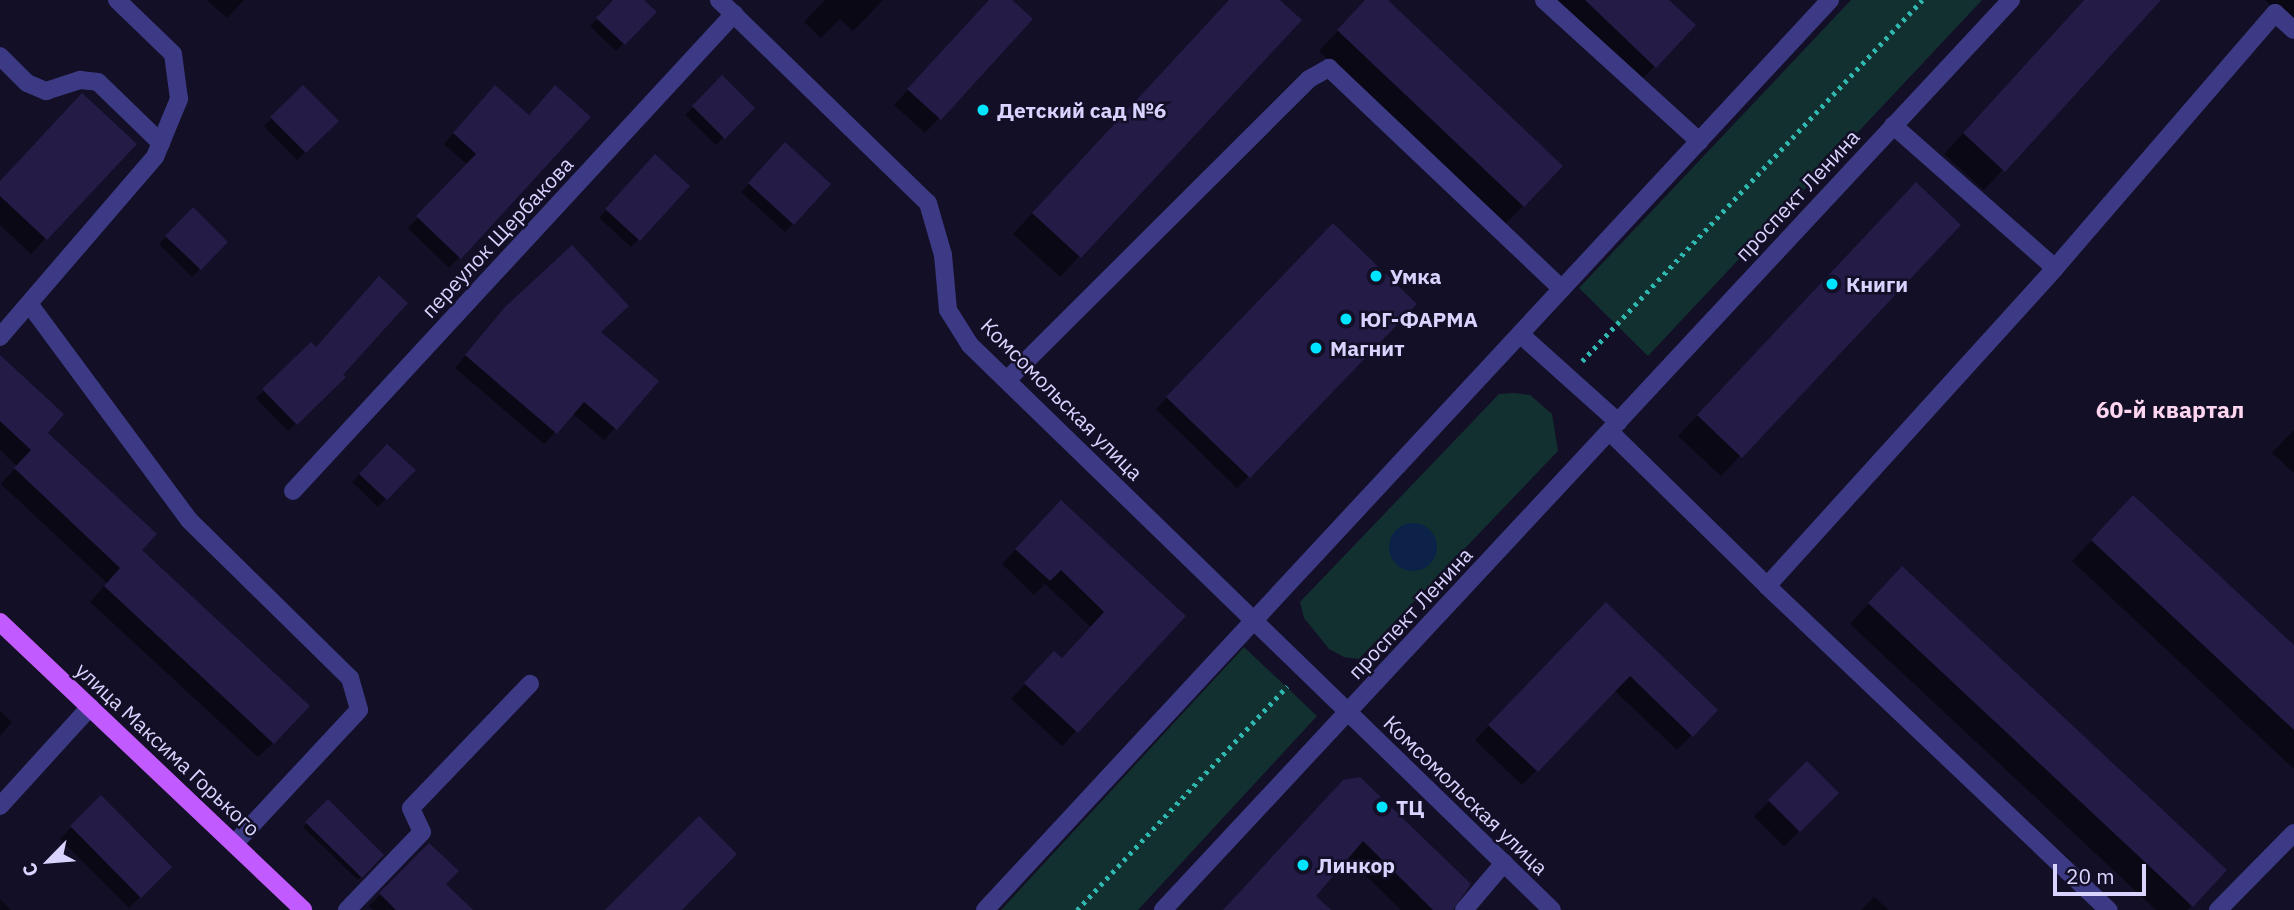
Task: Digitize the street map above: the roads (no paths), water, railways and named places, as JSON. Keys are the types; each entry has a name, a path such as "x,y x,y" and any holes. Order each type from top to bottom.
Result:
{"main road":[{"name":"улица Максима Горького","path":"0,622 303,910"}],"street":[{"path":"0,337 155,157 179,99 173,54 117,0"},
{"name":"Комсомольская улица","path":"719,0 928,203 943,255 948,310 970,345 1254,621"},
{"path":"1544,0 1699,141"},
{"path":"985,910 1830,0"},
{"name":"проспект Ленина","path":"1163,910 2011,0"},
{"name":"переулок Щербакова","path":"293,491 734,13"},
{"path":"1767,586 2055,268 2275,13 2294,30"},
{"path":"0,56 27,83 46,91 80,80 98,82 161,143"},
{"path":"1007,380 1309,79 1329,68 1562,289"},
{"path":"1893,125 2055,268"},
{"path":"30,304 189,520 351,678 359,710 234,844"},
{"path":"1520,334 1567,377 1767,586 2109,910"},
{"name":"проспект Ленина","path":"1254,621 1349,712"},
{"path":"346,910 422,832 411,808 530,684"},
{"path":"0,806 90,707"},
{"name":"Комсомольская улица","path":"1349,712 1552,910"},
{"path":"2218,910 2294,833"},
{"path":"1464,910 1504,863"}],"water":[{"path":"1413,523 1430,530 1437,547 1430,564 1413,571 1396,564 1389,547 1396,530"}],"place":[{"name":"Детский сад №6","path":"983,110"},
{"name":"Умка","path":"1376,276"},
{"name":"Книги","path":"1832,284"},
{"name":"ЮГ-ФАРМА","path":"1346,319"},
{"name":"Магнит","path":"1316,348"},
{"name":"ТЦ","path":"1382,807"},
{"name":"Линкор","path":"1303,865"}],"district":[{"name":"60-й квартал","path":"2170,409"}]}
